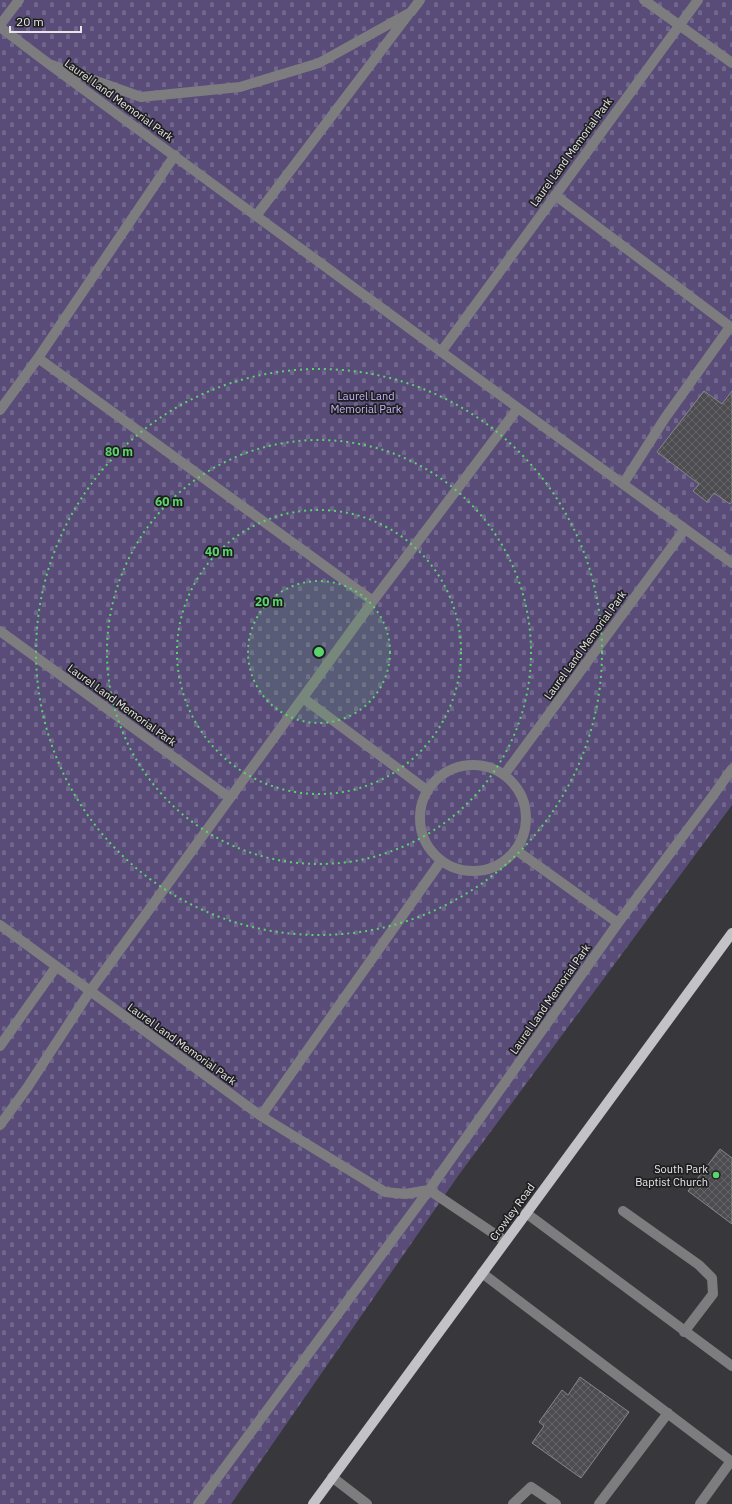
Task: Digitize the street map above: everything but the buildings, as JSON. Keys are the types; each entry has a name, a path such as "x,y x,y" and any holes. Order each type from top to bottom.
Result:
{"main road":[{"name":"Crowley Road","path":"312,1504 732,934"}],"lane":[{"name":"Laurel Land Memorial Park","path":"19,0 0,26 49,64 175,155 441,352 732,563"},
{"name":"Laurel Land Memorial Park","path":"256,216 420,0"},
{"path":"644,0 732,63"},
{"name":"Laurel Land Memorial Park","path":"441,352 698,0"},
{"name":"Laurel Land Memorial Park","path":"49,64 141,96 240,87 319,63 410,12"},
{"name":"Laurel Land Memorial Park","path":"0,410 38,358 175,155"},
{"path":"555,195 731,327 665,418 623,484"},
{"path":"38,358 373,602"},
{"path":"0,1125 27,1088 90,991 373,602 518,408"},
{"name":"Laurel Land Memorial Park","path":"504,774 685,529"},
{"name":"Laurel Land Memorial Park","path":"0,631 230,798"},
{"path":"303,698 428,791"},
{"path":"471,765 488,767 504,774 516,786 524,801 527,818 524,835 516,850 504,862 489,869 472,872 456,868 441,860 430,849 423,835 420,820 422,805 428,791 439,778 454,768 471,765"},
{"name":"Laurel Land Memorial Park","path":"0,925 261,1116 385,1192 405,1194 429,1190 618,923 732,769"},
{"path":"516,850 618,923"},
{"path":"261,1116 441,860"},
{"path":"0,1046 56,966"},
{"path":"198,1504 429,1190 505,1241"},
{"path":"623,1211 699,1265 712,1278 713,1294 684,1332"},
{"path":"526,1213 684,1332 732,1366"},
{"path":"482,1273 732,1461 700,1504"},
{"path":"600,1504 668,1413"},
{"path":"332,1477 367,1504"},
{"path":"513,1504 531,1487 556,1504"}],"green space":[{"name":"Laurel Land Memorial Park","path":"0,0 732,0 732,805 458,1176 231,1504 0,1504"}],"place":[{"name":"South Park Baptist Church","path":"716,1175"}]}
